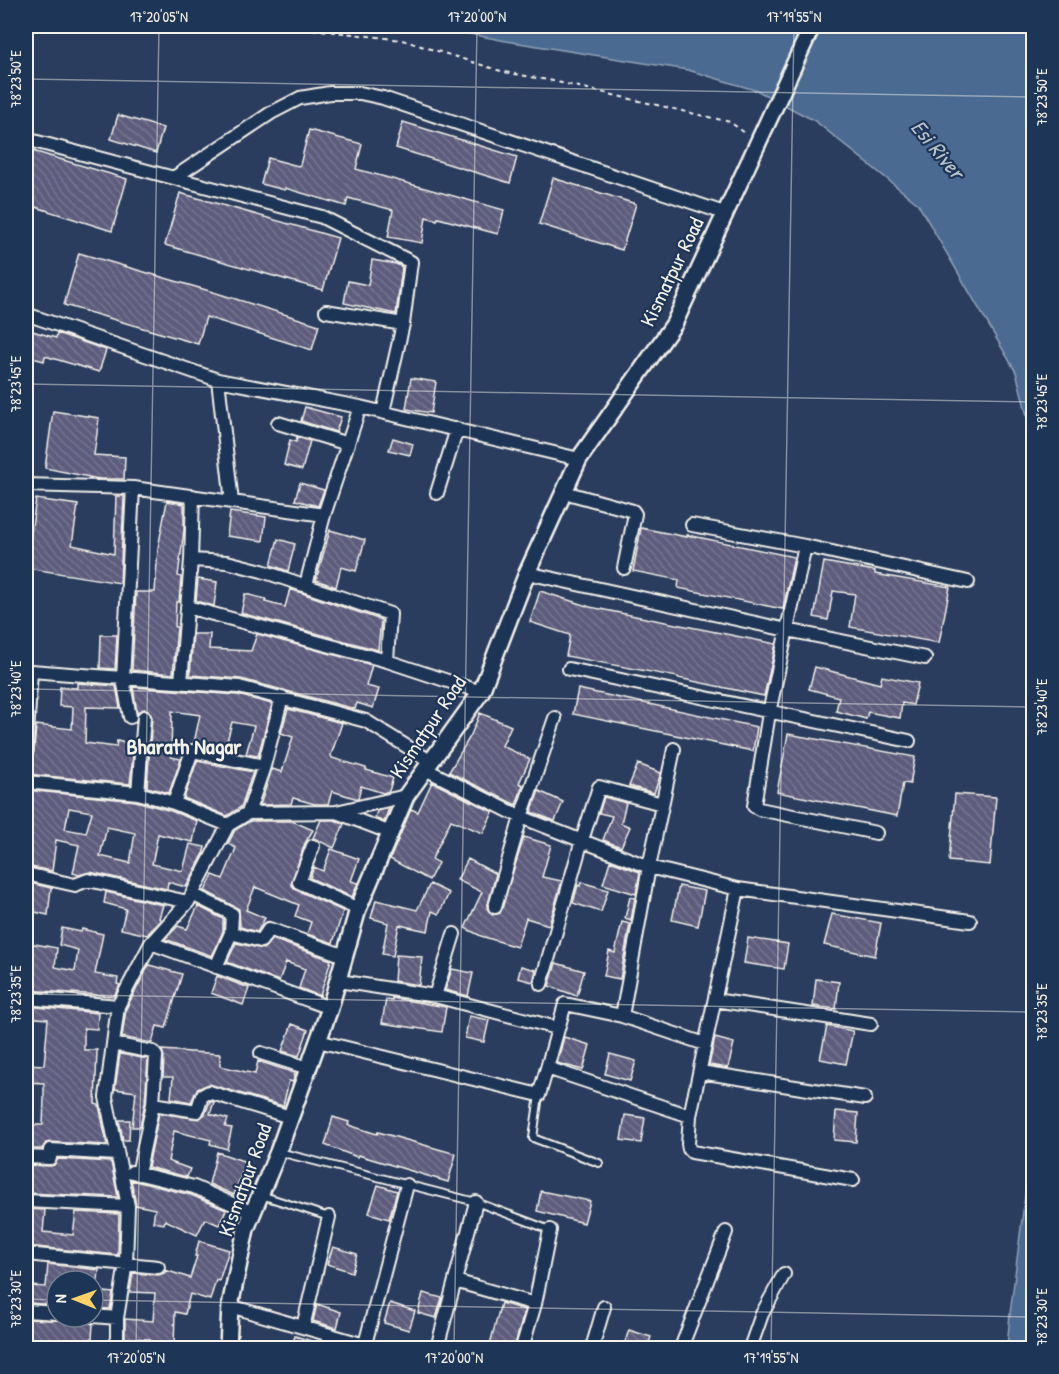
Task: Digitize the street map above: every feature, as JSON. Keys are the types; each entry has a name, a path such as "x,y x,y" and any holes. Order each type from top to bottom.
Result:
{"street":[{"name":"Kismatpur Road","path":"228,1348 230,1306 246,1229 278,1152 330,1008 358,909 406,796 481,692 527,573 579,459 674,324 812,26"},
{"path":"175,177 271,113 300,98 330,93 360,93 383,98 724,213"},
{"path":"26,140 322,217 411,262 403,324 383,412"},
{"path":"326,311 403,324"},
{"path":"26,314 218,380 383,412 579,459"},
{"path":"218,380 232,502"},
{"path":"306,585 324,515 360,407"},
{"path":"278,423 348,444"},
{"path":"437,493 458,429"},
{"path":"26,484 133,488 324,515"},
{"path":"130,717 123,679 133,488"},
{"path":"564,492 633,511 624,568"},
{"path":"181,682 191,560 193,496"},
{"path":"692,525 805,546 968,582"},
{"path":"805,546 769,713 754,806 759,809 876,833"},
{"path":"191,560 227,562 306,585 390,614 387,661"},
{"path":"527,573 925,658"},
{"path":"187,607 387,661 481,692"},
{"path":"569,669 909,741"},
{"path":"26,751 28,671 239,687 366,721 428,765 521,818 649,867 738,889 970,921"},
{"path":"248,813 264,766 282,697"},
{"path":"138,793 144,717"},
{"path":"495,907 521,818 555,718"},
{"path":"622,1016 649,867 674,749"},
{"path":"174,803 192,751 264,766"},
{"path":"26,782 138,793 174,803 228,825"},
{"path":"541,984 599,787 662,804"},
{"path":"117,1348 117,1318 126,1263 128,1206 106,1097 118,1006 151,943 190,898 228,825 248,813 336,812 406,796"},
{"path":"336,812 391,832"},
{"path":"313,846 299,882 358,909"},
{"path":"26,874 75,885 88,880 190,898 232,914 231,933 216,966"},
{"path":"738,889 690,1116 689,1149 692,1152 853,1180"},
{"path":"231,933 261,941 270,928 345,956"},
{"path":"435,996 454,934"},
{"path":"151,943 330,1008"},
{"path":"339,981 435,996 557,1028"},
{"path":"26,998 118,1006"},
{"path":"715,1000 871,1024"},
{"path":"318,1041 539,1095 565,1004 622,1016 705,1044"},
{"path":"113,1044 153,1052 157,1060 153,1104 138,1174"},
{"path":"261,1053 308,1068"},
{"path":"547,1068 690,1116"},
{"path":"700,1072 865,1098"},
{"path":"153,1104 197,1111 202,1096 209,1092 290,1117"},
{"path":"26,1157 50,1158 50,1150 117,1154"},
{"path":"121,1170 194,1187 253,1213"},
{"path":"230,1306 368,1348 407,1185"},
{"path":"26,1201 128,1206"},
{"path":"437,1348 476,1202"},
{"path":"303,1327 329,1217"},
{"path":"522,1348 536,1304 550,1230"},
{"path":"681,1348 726,1232"},
{"path":"26,1254 158,1267"},
{"path":"750,1348 762,1314 784,1274"},
{"path":"455,1281 536,1304"},
{"path":"592,1348 604,1307"},
{"path":"26,1311 45,1312"},
{"path":"105,1317 117,1318"}],"lane":[{"path":"539,1095 533,1138 599,1163"},
{"path":"278,1152 476,1202 550,1230"},
{"path":"260,1195 329,1217"}],"path":[{"path":"286,26 402,40 504,72 730,122 744,131 754,146 750,156"}],"water":[{"name":"Esi River","path":"429,26 1033,26 1033,439 1016,372 918,204 815,121 758,91 688,70 506,41"},
{"path":"1033,1133 1033,1348 1007,1348 1010,1314"}],"building":[{"path":"118,115 163,128 156,153 111,139"},
{"path":"403,122 517,157 510,183 396,148"},
{"path":"309,130 362,144 356,169 504,210 498,234 426,217 422,243 388,237 393,210 348,198 346,206 285,188 285,190 261,184 268,158 300,165"},
{"path":"26,149 127,179 112,231 26,204"},
{"path":"553,178 636,204 622,250 539,224"},
{"path":"180,193 338,238 323,290 165,245"},
{"path":"79,253 319,325 312,350 206,317 198,344 64,305"},
{"path":"372,260 402,267 396,314 344,303 348,281 368,285"},
{"path":"29,330 56,338 57,333 106,350 99,372 45,356 44,361 26,356"},
{"path":"411,378 436,382 431,413 406,409"},
{"path":"305,407 341,417 336,432 301,421"},
{"path":"53,411 99,418 94,455 125,457 124,479 99,479 45,468"},
{"path":"297,437 310,441 302,470 284,465 290,440 296,442"},
{"path":"393,438 413,444 410,455 389,450"},
{"path":"300,483 324,490 318,506 295,500"},
{"path":"116,496 124,496 120,583 26,568 36,499 78,505 72,545 114,554"},
{"path":"167,501 184,504 173,674 132,670 136,592 155,592 158,548"},
{"path":"230,512 266,517 263,541 227,536"},
{"path":"641,528 794,557 783,609 678,588 679,580 633,571"},
{"path":"330,530 365,540 356,571 341,567 336,587 316,580"},
{"path":"278,539 295,544 288,571 271,565"},
{"path":"824,562 875,571 875,574 950,587 939,643 850,627 855,594 833,591 828,620 814,617"},
{"path":"198,579 217,582 214,606 196,601"},
{"path":"290,589 381,620 378,650 241,613 245,594 285,607"},
{"path":"540,591 590,607 776,644 764,696 566,656 570,635 530,622"},
{"path":"193,634 210,634 209,649 251,651 257,634 372,665 366,686 379,689 373,708 357,703 355,709 241,679 190,675"},
{"path":"101,635 117,635 115,669 100,668"},
{"path":"815,667 880,684 882,676 918,683 913,705 902,703 900,718 868,712 866,719 836,711 839,697 809,689"},
{"path":"77,683 116,686 120,708 86,707 85,743 116,747 117,741 134,745 130,784 26,774 27,759 34,752 36,725 72,729 73,707 59,706 60,687 77,688"},
{"path":"133,687 238,695 272,704 258,756 246,754 254,726 232,722 225,749 194,743 200,715 172,711 171,757 181,759 169,793 147,787 152,717 148,710 137,712"},
{"path":"578,689 757,727 753,751 573,714"},
{"path":"288,709 342,723 332,758 393,778 389,791 383,793 361,786 358,799 332,791 328,804 315,804 293,798 291,804 260,805 272,769 282,772 293,737 281,733"},
{"path":"480,713 511,726 502,746 530,759 519,783 523,785 516,805 449,772 471,735"},
{"path":"788,734 915,757 910,784 903,783 897,816 777,792"},
{"path":"197,761 253,772 241,807 227,816 184,798"},
{"path":"638,764 661,773 654,793 629,786"},
{"path":"432,782 493,812 483,833 451,820 432,859 438,863 429,880 390,859 411,809 418,812"},
{"path":"26,790 136,801 197,821 193,842 158,834 152,864 183,871 190,844 205,847 186,887 168,882 167,889 90,872 79,875 73,873 79,845 56,840 52,871 26,866","holes":["69,808 92,812 86,833 65,829","107,827 135,833 130,863 100,856"]},
{"path":"539,791 563,802 555,821 531,812"},
{"path":"955,794 996,797 990,865 949,861"},
{"path":"604,797 626,803 621,823 630,827 621,847 603,840 612,816 599,813"},
{"path":"389,808 384,822 375,818 377,811"},
{"path":"321,820 335,820 344,824 334,848 313,838"},
{"path":"250,821 292,821 313,830 305,843 291,884 296,890 343,911 333,943 307,934 311,922 295,916 299,905 255,887 246,910 265,918 257,932 240,927 239,909 205,891 213,875 223,879 236,848 228,844 235,830"},
{"path":"524,837 551,845 542,877 562,881 549,925 526,918 517,947 481,936 465,928 482,892 457,880 468,859 496,874 487,908 492,915 500,913"},
{"path":"331,849 359,859 351,881 358,883 352,897 310,878 314,867 323,871"},
{"path":"610,861 640,872 636,894 603,884"},
{"path":"26,882 51,888 48,915 26,910"},
{"path":"581,882 608,890 601,912 573,903"},
{"path":"430,884 449,893 439,914 432,911 428,931 399,925 393,956 382,954 388,923 371,918 376,900 417,910"},
{"path":"679,886 705,891 698,926 672,920"},
{"path":"106,892 163,905 159,918 161,919 147,935 121,929 126,909 104,903"},
{"path":"630,897 635,898 631,920 625,918"},
{"path":"198,906 223,919 223,931 212,956 165,939 178,926 187,929"},
{"path":"832,914 881,923 875,956 824,945"},
{"path":"622,922 630,924 620,979 604,976 609,951 615,953"},
{"path":"62,928 81,932 82,929 103,934 95,974 118,978 117,984 120,985 114,996 27,990 31,960 27,959 29,943 57,948 55,967 75,971 78,950 59,945"},
{"path":"748,938 788,944 784,969 744,963"},
{"path":"272,939 331,960 320,996 299,988 305,969 286,962 279,981 227,962 236,943 263,949"},
{"path":"396,955 422,957 419,985 394,981"},
{"path":"556,963 584,971 577,996 549,986"},
{"path":"149,965 182,974 166,1028 157,1026 152,1043 122,1037 126,1009"},
{"path":"521,966 536,970 533,982 518,978"},
{"path":"452,969 473,973 468,996 445,990"},
{"path":"217,976 249,988 243,1005 211,993"},
{"path":"816,979 839,982 836,1009 813,1006"},
{"path":"392,998 446,1007 442,1032 382,1023 386,999 392,1000"},
{"path":"26,1006 98,1013 97,1029 84,1028 84,1050 97,1050 95,1104 99,1105 107,1145 50,1142 46,1143 42,1149 26,1149 26,1125 43,1125 44,1083 26,1082 26,1064 44,1065 48,1019 26,1017"},
{"path":"469,1016 489,1020 484,1042 465,1038"},
{"path":"292,1024 308,1030 299,1056 282,1051"},
{"path":"827,1026 853,1031 846,1064 820,1059"},
{"path":"564,1037 590,1045 583,1070 557,1063"},
{"path":"715,1038 734,1043 728,1068 709,1065"},
{"path":"162,1050 220,1054 220,1066 255,1074 258,1061 295,1073 293,1082 289,1081 283,1106 209,1084 197,1089 191,1102 171,1098 173,1077 163,1077"},
{"path":"120,1054 148,1059 145,1103 140,1127 132,1127 136,1092 115,1089"},
{"path":"610,1054 636,1061 630,1081 605,1074"},
{"path":"210,1101 214,1102 210,1114 228,1119 225,1127 232,1128 227,1149 210,1144 211,1140 174,1131 168,1161 190,1169 187,1177 148,1167 159,1113 199,1119 205,1114"},
{"path":"836,1111 858,1113 856,1142 834,1140"},
{"path":"625,1115 645,1118 641,1143 621,1140"},
{"path":"333,1117 349,1122 348,1125 377,1134 378,1132 456,1154 448,1182 358,1155 357,1157 325,1145"},
{"path":"119,1120 130,1120 129,1140 123,1140"},
{"path":"217,1152 246,1162 234,1195 209,1184"},
{"path":"58,1159 111,1162 118,1197 26,1193 26,1165 50,1166 54,1165"},
{"path":"131,1180 191,1195 226,1210 219,1225 205,1219 197,1235 165,1220 164,1224 153,1222 155,1209 136,1205"},
{"path":"378,1185 397,1191 389,1219 369,1213"},
{"path":"541,1191 590,1201 584,1223 537,1211"},
{"path":"26,1209 45,1210 43,1232 73,1235 76,1212 119,1214 118,1255 26,1246"},
{"path":"199,1241 229,1250 210,1300 190,1294 185,1314 175,1312 174,1348 149,1348 150,1339 125,1338 125,1319 153,1321 155,1293 130,1292 133,1273 158,1275 165,1273 165,1270 190,1278"},
{"path":"333,1247 357,1254 352,1272 327,1264"},
{"path":"48,1264 90,1269 48,1269"},
{"path":"30,1286 45,1287 45,1304 28,1303"},
{"path":"105,1292 113,1293 110,1309 105,1309"},
{"path":"423,1293 442,1298 436,1318 418,1313"},
{"path":"390,1303 415,1311 409,1330 384,1323"},
{"path":"501,1303 525,1310 514,1348 489,1348"},
{"path":"317,1304 341,1312 337,1328 313,1321"},
{"path":"27,1319 45,1320 45,1329 93,1329 92,1339 88,1339 87,1348 26,1348"},
{"path":"629,1330 651,1337 647,1348 623,1348"},
{"path":"295,1336 328,1346 327,1348 291,1348"}],"district":[{"name":"Bharath Nagar","path":"184,746"}]}
